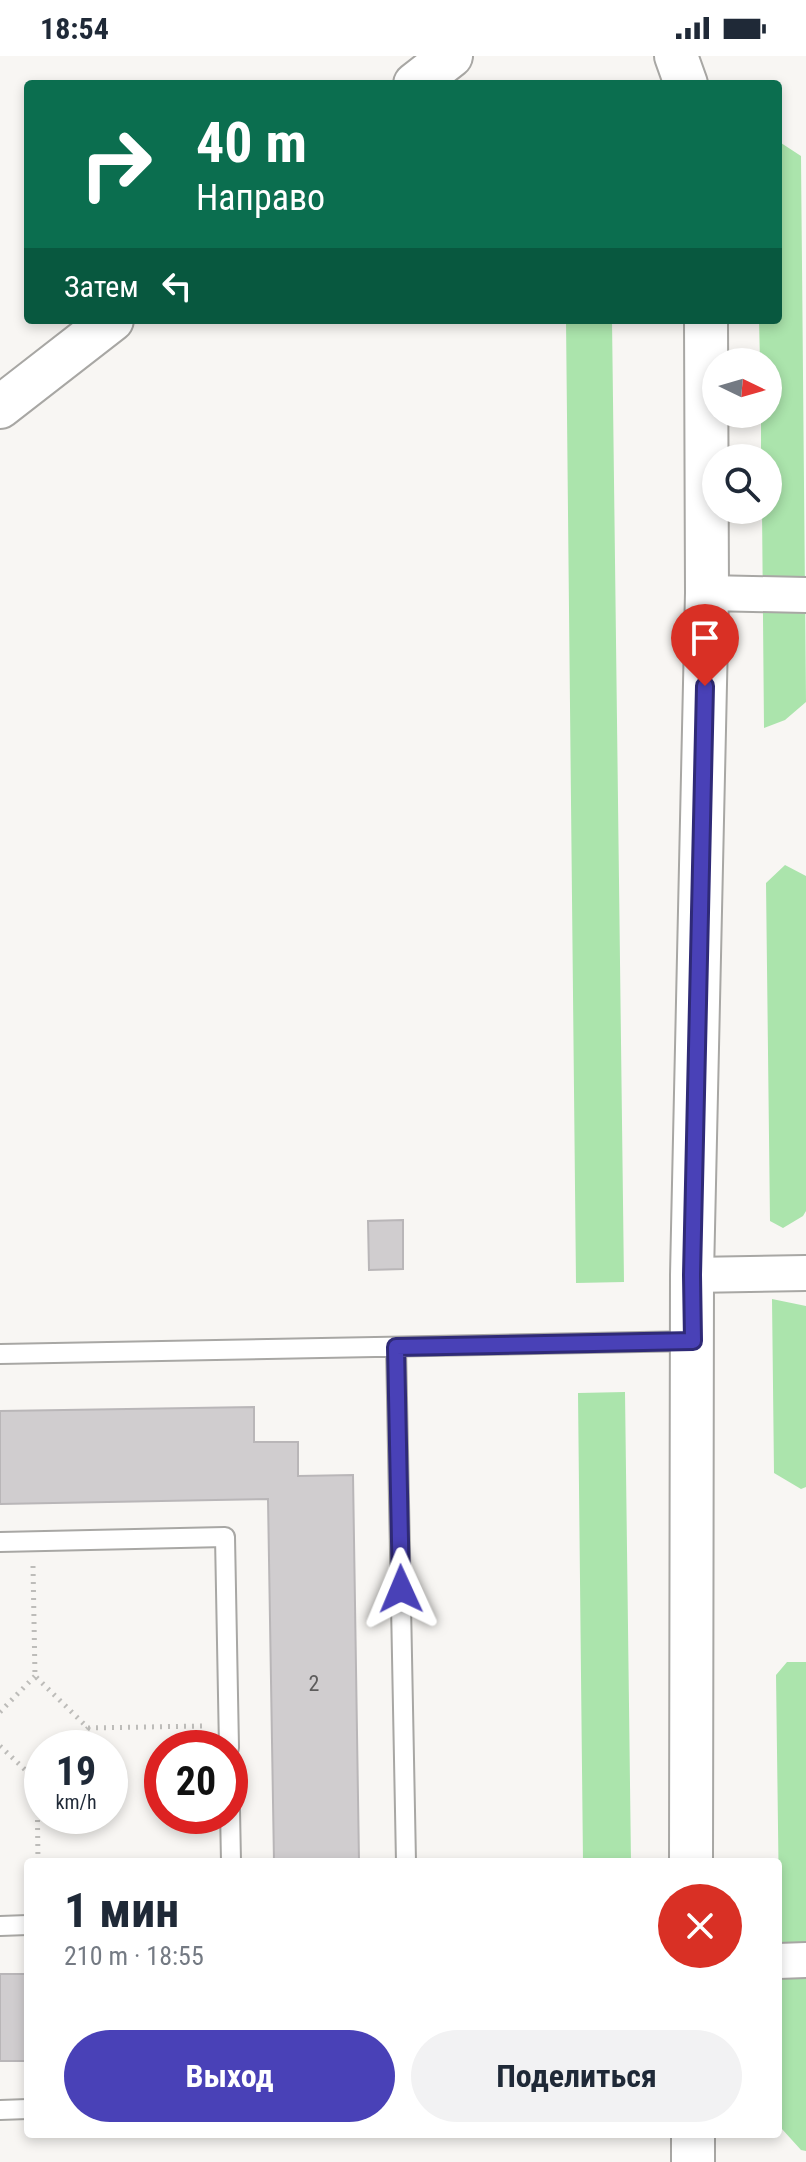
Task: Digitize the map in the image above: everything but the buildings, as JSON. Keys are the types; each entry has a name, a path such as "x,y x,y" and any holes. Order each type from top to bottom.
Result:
{"street":[{"path":"420,80 451,56"},
{"path":"676,56 685,80"},
{"path":"0,407 107,324"},
{"path":"691,1858 692,1275 707,593 706,324"},
{"path":"707,593 806,595"},
{"path":"692,1275 806,1273"},
{"path":"782,1961 806,1960"},
{"path":"693,2138 693,2162"}],"lane":[{"path":"0,1354 693,1341"},
{"path":"396,1347 406,1858"},
{"path":"0,1542 225,1537 228,1730"},
{"path":"230,1834 231,1858"},
{"path":"0,1926 24,1925"},
{"path":"0,2110 24,2109"}],"path":[{"path":"32,1541 35,1676 88,1728 228,1725"},
{"path":"0,1712 35,1676"},
{"path":"0,1746 24,1769"},
{"path":"38,1834 38,1858"}],"green space":[{"path":"782,144 801,156 806,702 785,720 764,728 762,524 782,524 782,444 761,444 761,428 782,428 782,348 760,348 759,324 782,324"},
{"path":"566,324 612,324 624,1282 576,1283"},
{"path":"785,865 806,876 806,1211 783,1228 770,1221 766,883"},
{"path":"772,1299 806,1306 806,1487 801,1489 774,1473"},
{"path":"625,1392 631,1858 583,1858 578,1393"},
{"path":"787,1662 806,1662 806,2151 801,2150 782,2129 782,1858 778,1858 776,1675"}],"route":[{"path":"401,1589 396,1347 693,1341 705,686"}]}
